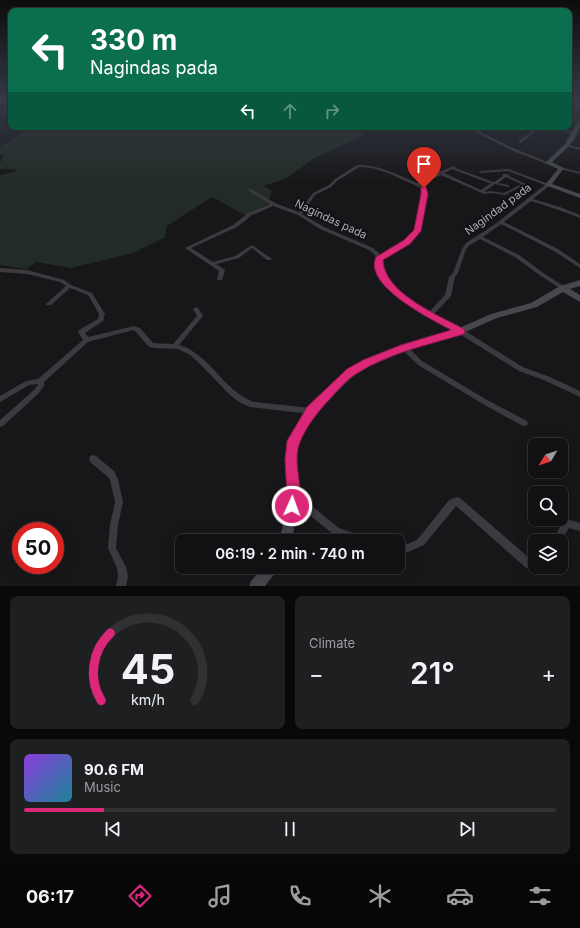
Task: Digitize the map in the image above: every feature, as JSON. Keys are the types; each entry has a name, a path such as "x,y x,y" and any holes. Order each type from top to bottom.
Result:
{"main road":[{"path":"577,127 567,145 548,163 562,168 548,185 580,196"},
{"path":"287,534 294,496 291,450 297,432 311,411 331,390 358,367 405,348 460,331 494,316 534,305 563,288 580,283"},
{"path":"563,288 580,299"},
{"path":"256,586 266,574"}],"street":[{"path":"472,130 512,149 548,163"},
{"path":"520,142 535,130"},
{"path":"561,130 574,133"},
{"path":"567,145 580,149"},
{"path":"300,214 314,194 330,186 336,180 360,166 389,172 425,190 418,231 407,242 379,259 379,268 386,281 409,302 460,331 521,369 548,379 580,394"},
{"path":"417,185 453,167 490,182 508,186 497,193"},
{"path":"562,168 580,173"},
{"path":"481,192 508,170 548,185"},
{"path":"440,174 481,192 505,194 524,184 494,171 481,172"},
{"path":"484,179 495,173 494,171"},
{"name":"Nagindad pada","path":"431,314 448,296 452,277 464,249 468,244 501,222 548,185"},
{"name":"Nagindas pada","path":"250,190 273,204 300,214 322,228 371,249 377,254 379,259"},
{"path":"530,199 580,217"},
{"path":"220,279 222,270 187,248 235,226 250,214 273,204"},
{"path":"501,222 556,250 580,266"},
{"path":"480,237 517,256 563,288"},
{"path":"212,264 237,257 252,246 269,259"},
{"path":"0,270 27,272 48,277 62,281 68,286 90,294 102,314 101,320 81,332 86,340"},
{"path":"49,304 68,286"},
{"path":"175,346 200,316 196,309"},
{"path":"0,399 28,383 40,381 86,340 134,328 138,330 151,345 184,348 206,365 224,385 246,403 252,405 311,411"},
{"path":"405,348 420,363 485,402 524,423"},
{"path":"0,424 36,392 41,386 40,381"},
{"path":"93,458 111,474 114,479 119,502 114,525 112,548 121,567 121,586"},
{"path":"294,496 336,530 346,534"},
{"path":"405,548 408,548 421,542 452,503 457,501 528,564"},
{"path":"560,534 567,523 580,527"}],"shaded area":[{"path":"26,130 354,130 367,134 316,157 285,179 264,186 272,191 268,204 245,215 212,197 167,226 164,238 133,253 71,268 36,262 26,269 0,265 0,175 15,172 17,169 0,169 0,163 4,155 0,154 0,147"}],"route":[{"path":"292,506 294,496 291,450 293,441 297,432 311,411 331,390 358,367 405,348 460,331 409,302 386,281 379,268 379,259 407,242 418,231 425,194 424,188"}]}
